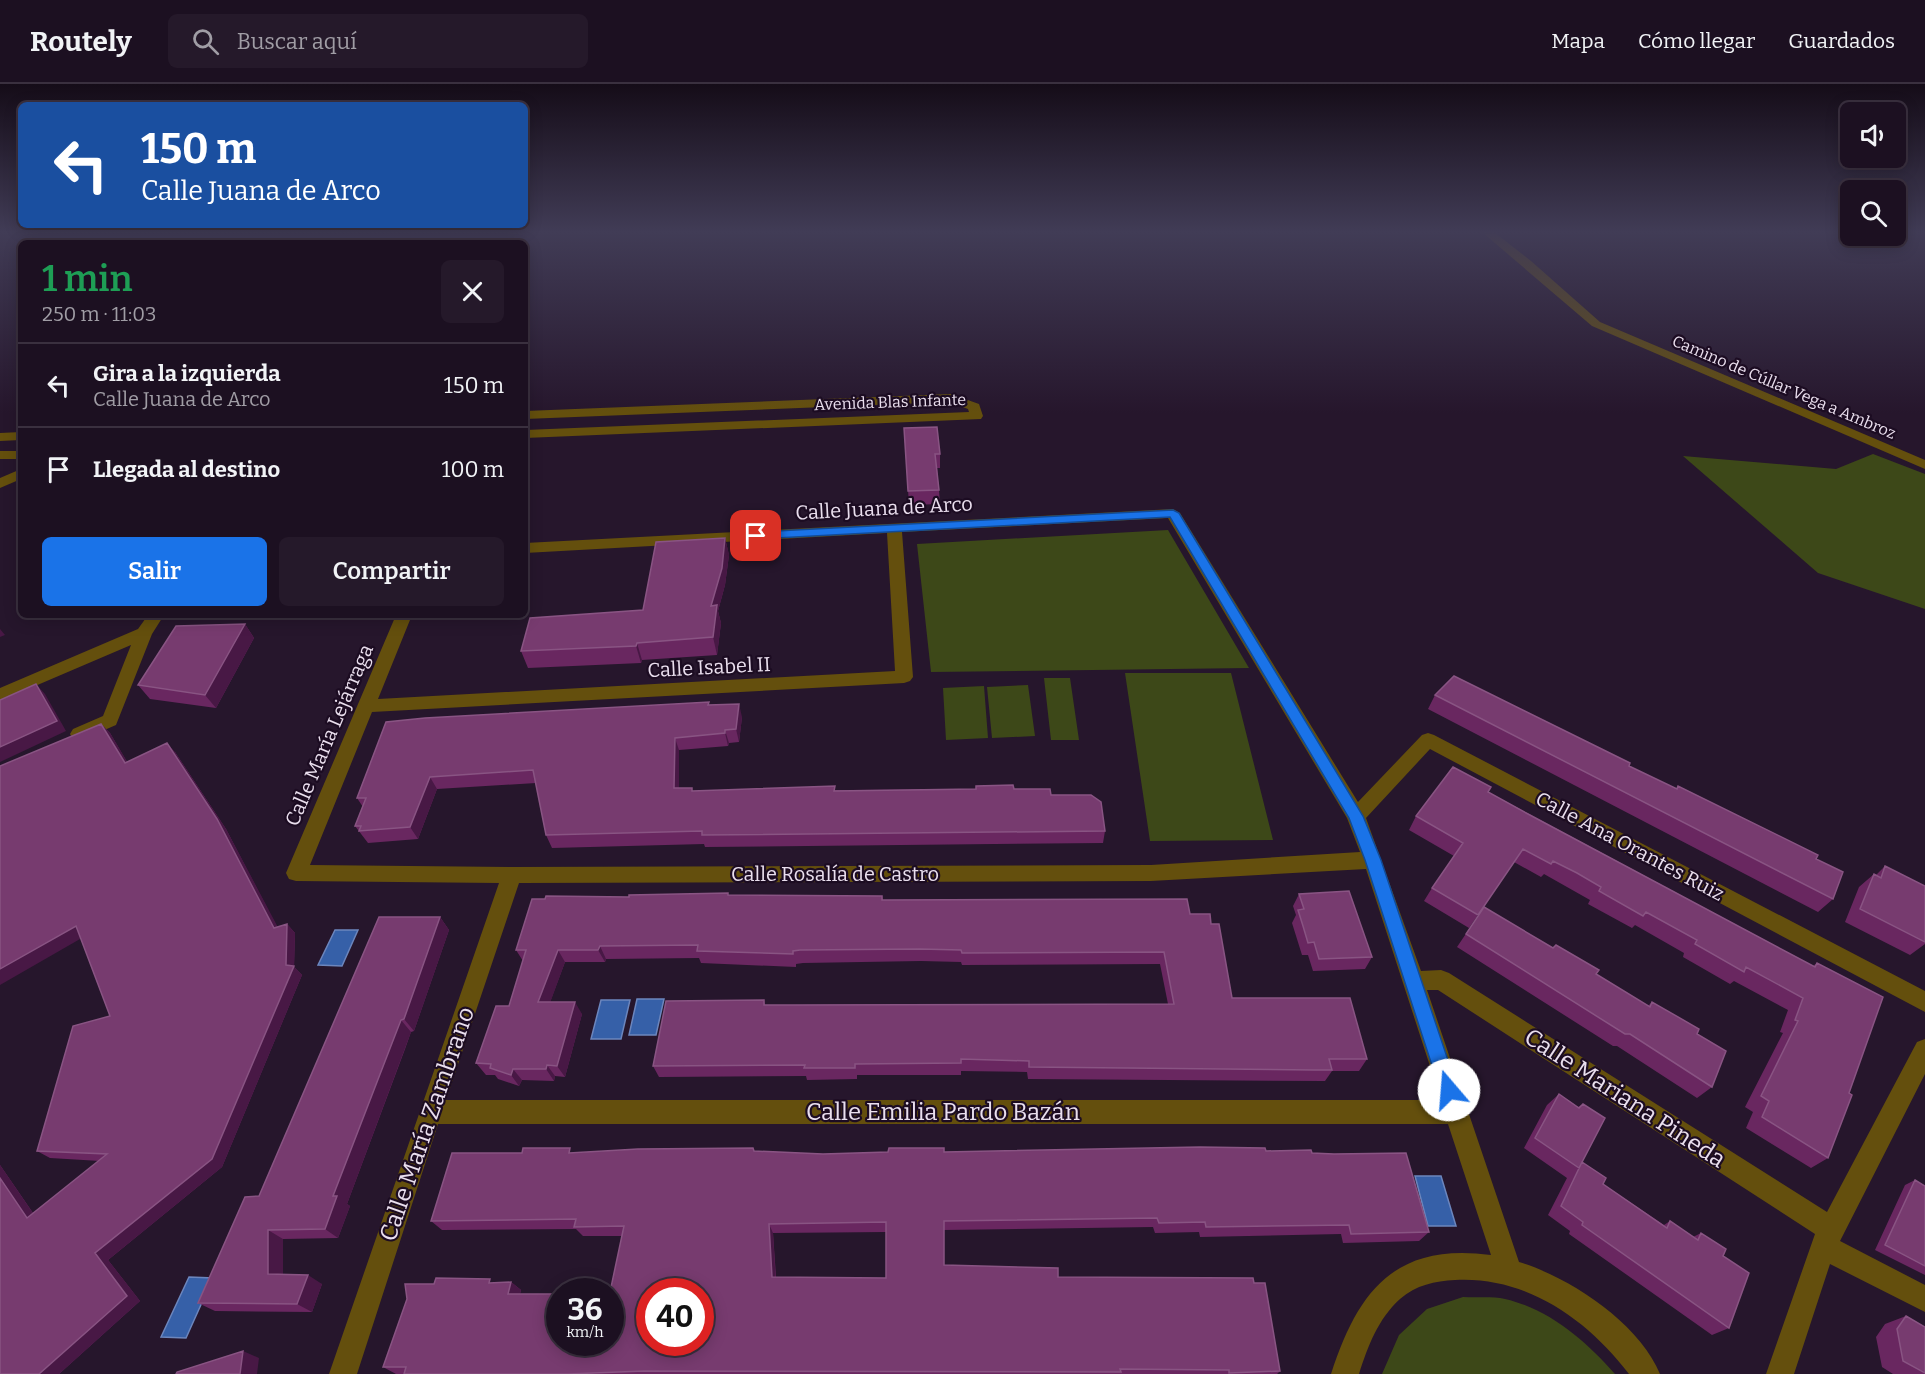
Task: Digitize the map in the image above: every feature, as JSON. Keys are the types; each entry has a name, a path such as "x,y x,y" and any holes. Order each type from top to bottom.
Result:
{"street":[{"name":"Camino de Cúllar Vega a Ambroz","path":"1560,292 1596,324 1925,465"},
{"name":"Avenida Blas Infante","path":"528,415 951,398 974,407 976,416 528,434"},
{"path":"0,437 18,436"},
{"path":"0,455 18,455"},
{"path":"0,484 18,475"},
{"name":"Calle Juana de Arco","path":"528,548 1173,513 1356,816"},
{"name":"Calle Isabel II","path":"366,706 904,677 894,528"},
{"path":"60,743 110,720 144,633 154,618"},
{"name":"Calle María Lejárraga","path":"296,873 403,618"},
{"path":"0,695 144,633"},
{"name":"Calle Ana Orantes Ruiz","path":"1356,816 1428,740 1925,1002"},
{"path":"1356,816 1373,860 1509,1270"},
{"name":"Calle Rosalía de Castro","path":"296,873 512,875 1151,873 1373,860"},
{"name":"Calle María Zambrano","path":"343,1374 512,875"},
{"name":"Calle Mariana Pineda","path":"1413,981 1441,980 1828,1239 1925,1299"},
{"path":"1780,1374 1828,1239 1925,1050"},
{"name":"Calle Emilia Pardo Bazán","path":"430,1112 1456,1112"},
{"path":"1345,1374 1360,1327 1387,1292 1423,1270 1467,1264 1509,1270 1542,1283 1592,1314 1636,1358 1646,1374"}],"green space":[{"path":"1873,454 1925,474 1925,609 1818,573 1683,456 1836,469"},
{"path":"1168,530 1249,668 931,672 917,544"},
{"path":"1125,673 1231,673 1273,840 1150,841"},
{"path":"1044,678 1070,678 1079,740 1051,740"},
{"path":"1028,685 1035,736 992,738 987,687"},
{"path":"984,686 988,738 946,740 943,688"},
{"path":"1463,1297 1500,1298 1537,1310 1579,1338 1615,1374 1382,1374 1399,1335 1427,1309"}],"water":[{"path":"335,930 358,930 342,966 318,965"},
{"path":"637,999 664,999 656,1035 629,1035"},
{"path":"601,1000 630,1000 621,1039 591,1039"},
{"path":"1415,1176 1441,1176 1456,1226 1428,1226"},
{"path":"189,1277 213,1278 186,1338 161,1337"}],"building":[{"path":"937,427 940,454 935,454 939,490 908,491 904,428"},
{"path":"725,538 722,568 711,606 717,605 713,637 637,643 636,646 521,651 530,618 643,610 656,542"},
{"path":"245,624 205,695 138,685 176,626"},
{"path":"1454,676 1630,763 1629,766 1677,789 1678,786 1818,855 1816,859 1843,872 1833,899 1435,695"},
{"path":"36,684 57,721 0,747 0,700"},
{"path":"709,702 708,705 739,704 736,729 725,730 725,733 675,738 674,788 692,788 692,791 835,786 834,791 976,789 976,786 1013,785 1014,789 1050,789 1051,795 1091,795 1101,802 1105,831 702,835 702,831 546,835 533,770 430,777 410,827 359,831 361,826 355,826 366,798 357,798 386,722"},
{"path":"101,724 125,763 167,743 217,819 274,928 287,924 286,965 294,966 212,1159 95,1253 127,1296 39,1374 0,1374 0,1178 27,1218 107,1154 37,1151 73,1026 110,1016 76,926 0,969 0,766"},
{"path":"1453,767 1491,787 1488,792 1528,814 1815,967 1817,963 1883,997 1849,1093 1852,1095 1828,1158 1762,1117 1769,1101 1761,1096 1798,1021 1795,1020 1803,998 1746,967 1744,972 1695,944 1697,940 1646,912 1643,916 1599,891 1601,887 1577,873 1553,861 1551,864 1523,849 1478,915 1432,888 1463,843 1416,816"},
{"path":"1885,866 1925,886 1925,942 1860,909 1874,874 1881,878"},
{"path":"1349,891 1372,957 1319,959 1314,942 1308,943 1298,910 1304,909 1299,894"},
{"path":"728,893 728,895 882,896 882,900 1187,899 1190,914 1210,914 1211,924 1219,924 1232,998 1350,998 1367,1059 1329,1059 1332,1070 1029,1067 1029,1061 961,1059 961,1063 855,1064 855,1068 804,1068 805,1065 653,1066 666,1001 764,1000 764,1005 1174,1004 1164,952 962,953 961,950 920,949 800,950 793,951 793,954 697,951 698,945 600,946 598,950 558,950 538,1002 575,1002 557,1066 547,1065 546,1069 513,1069 511,1075 490,1068 491,1064 476,1063 496,1006 509,1006 526,950 516,950 532,899 545,899 546,896 629,897 629,895"},
{"path":"1484,907 1553,948 1556,945 1599,970 1596,974 1650,1007 1652,1002 1699,1029 1697,1034 1726,1051 1712,1087 1466,934"},
{"path":"379,917 440,917 404,1019 401,1020 333,1196 337,1196 325,1229 268,1230 268,1274 308,1275 297,1304 198,1303 245,1197 259,1196"},
{"path":"1559,1094 1579,1108 1583,1104 1605,1118 1579,1168 1535,1138"},
{"path":"1200,1147 1265,1148 1266,1151 1311,1150 1312,1153 1334,1154 1406,1153 1429,1232 1351,1234 1349,1225 1206,1227 1205,1222 1159,1223 1157,1218 944,1221 944,1265 1058,1268 1058,1277 1253,1278 1254,1283 1265,1283 1280,1371 1229,1373 1229,1370 1120,1369 1121,1372 644,1371 568,1374 404,1374 406,1367 383,1367 407,1299 405,1284 434,1284 436,1278 490,1279 489,1283 511,1282 508,1294 546,1294 546,1356 624,1356 624,1278 613,1278 624,1226 574,1227 576,1219 431,1221 452,1153 522,1153 523,1148 570,1148 569,1153 638,1149 753,1148 754,1151 823,1154 888,1152 889,1148 944,1148 944,1152","holes":["886,1222 886,1278 772,1277 769,1224"]},
{"path":"1582,1162 1606,1178 1603,1184 1667,1228 1670,1221 1698,1240 1701,1233 1726,1249 1723,1256 1749,1273 1729,1328 1582,1225 1583,1222 1561,1206"},
{"path":"1915,1180 1925,1186 1925,1266 1885,1245"},
{"path":"1906,1316 1925,1327 1925,1373 1903,1361 1897,1329"},
{"path":"243,1351 240,1374 176,1374 177,1372"}],"route":[{"path":"756,536 1173,513 1356,816 1373,860 1449,1090"}]}
